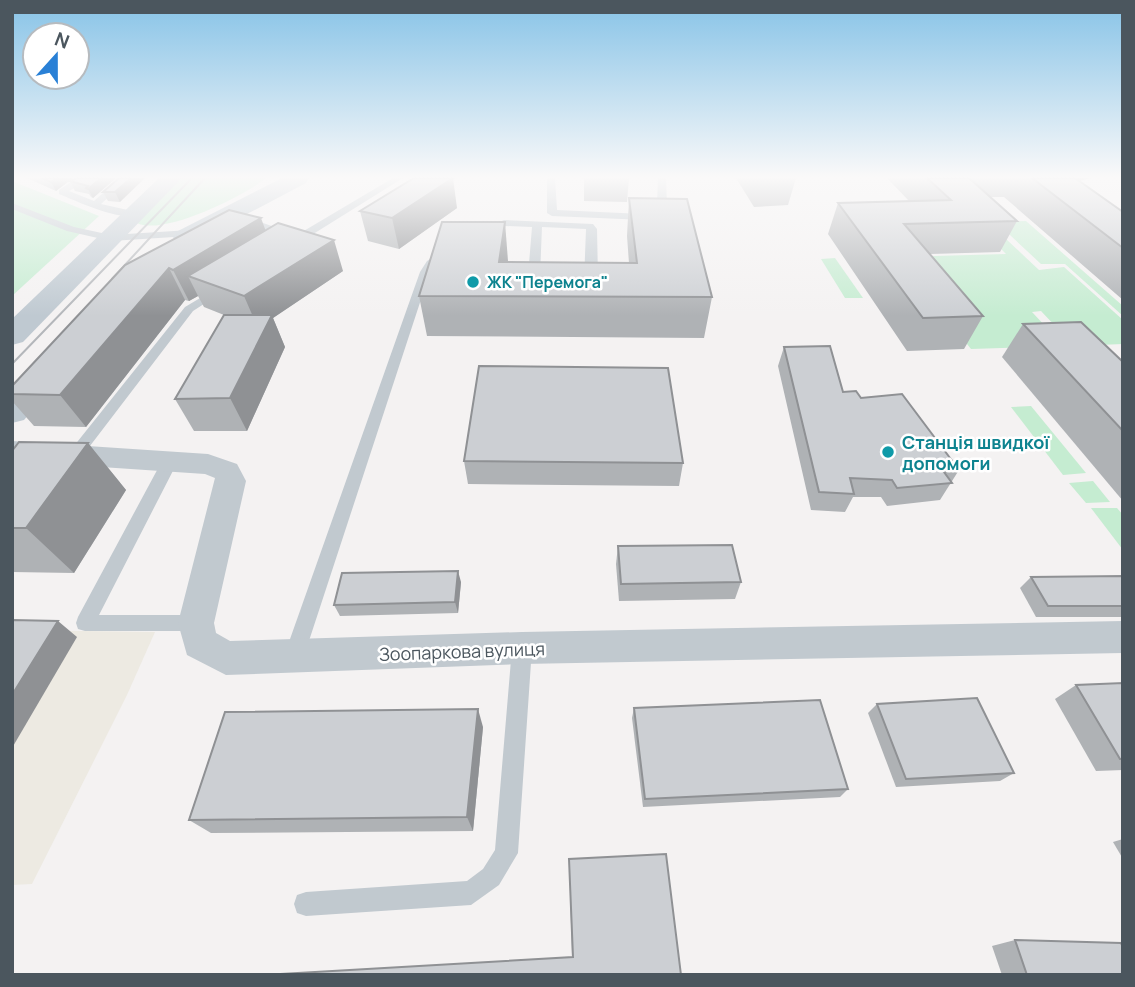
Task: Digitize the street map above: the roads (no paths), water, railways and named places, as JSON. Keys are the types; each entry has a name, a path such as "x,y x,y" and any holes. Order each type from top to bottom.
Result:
{"main road":[{"path":"12,336 125,224"},
{"path":"154,262 190,233 207,224"},
{"path":"12,412 69,350"}],"street":[{"path":"12,451 208,464 227,471 231,481 196,623"},
{"name":"Зоопаркова вулиця","path":"196,623 200,643 226,658 522,648 1123,637"}],"lane":[{"path":"58,224 111,239 190,233"},
{"path":"252,224 293,242 323,224"},
{"path":"474,237 502,224"},
{"path":"537,224 534,276 547,283"},
{"path":"581,224 592,229 593,278 583,284"},
{"path":"294,656 425,272 431,263 453,249"},
{"path":"75,455 189,309 233,281"},
{"path":"170,461 85,624 196,623"},
{"path":"306,904 471,893 491,877 506,853 522,648"}],"tram line":[{"path":"12,364 147,224"},
{"path":"112,279 163,224"}],"place":[{"name":"ЖК \"Перемога\"","path":"473,282"},
{"name":"Станція швидкої допомоги","path":"888,452"}]}
